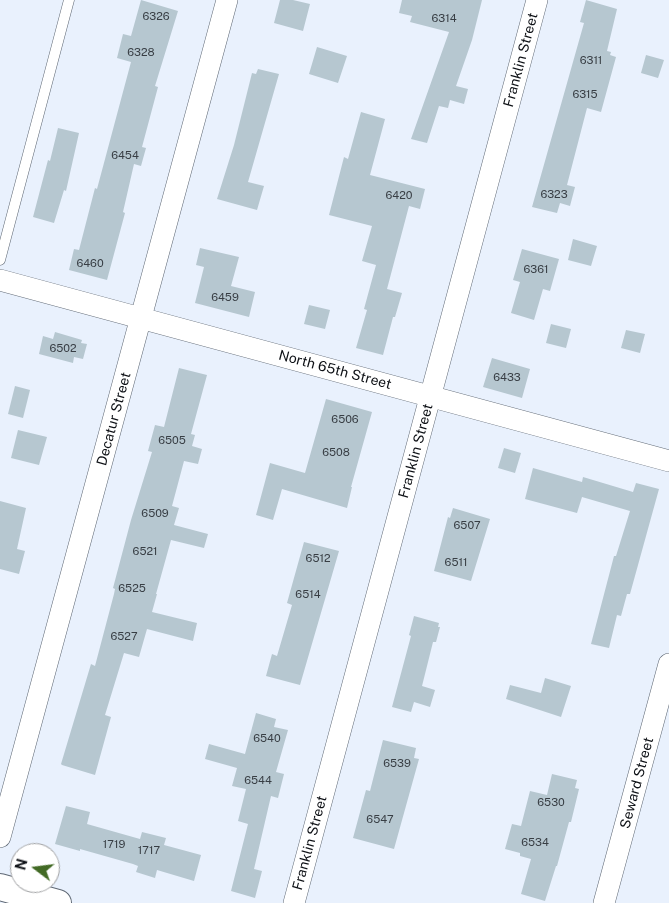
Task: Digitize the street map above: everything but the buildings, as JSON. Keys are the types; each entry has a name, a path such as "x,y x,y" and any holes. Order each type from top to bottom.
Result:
{"street":[{"name":"Decatur Street","path":"0,837 227,0"},
{"name":"Franklin Street","path":"294,903 538,0"},
{"name":"North 65th Street","path":"0,280 669,461"},
{"name":"Seward Street","path":"604,903 669,664"},
{"path":"0,887 58,903"}],"lane":[{"path":"0,260 69,0"}]}
